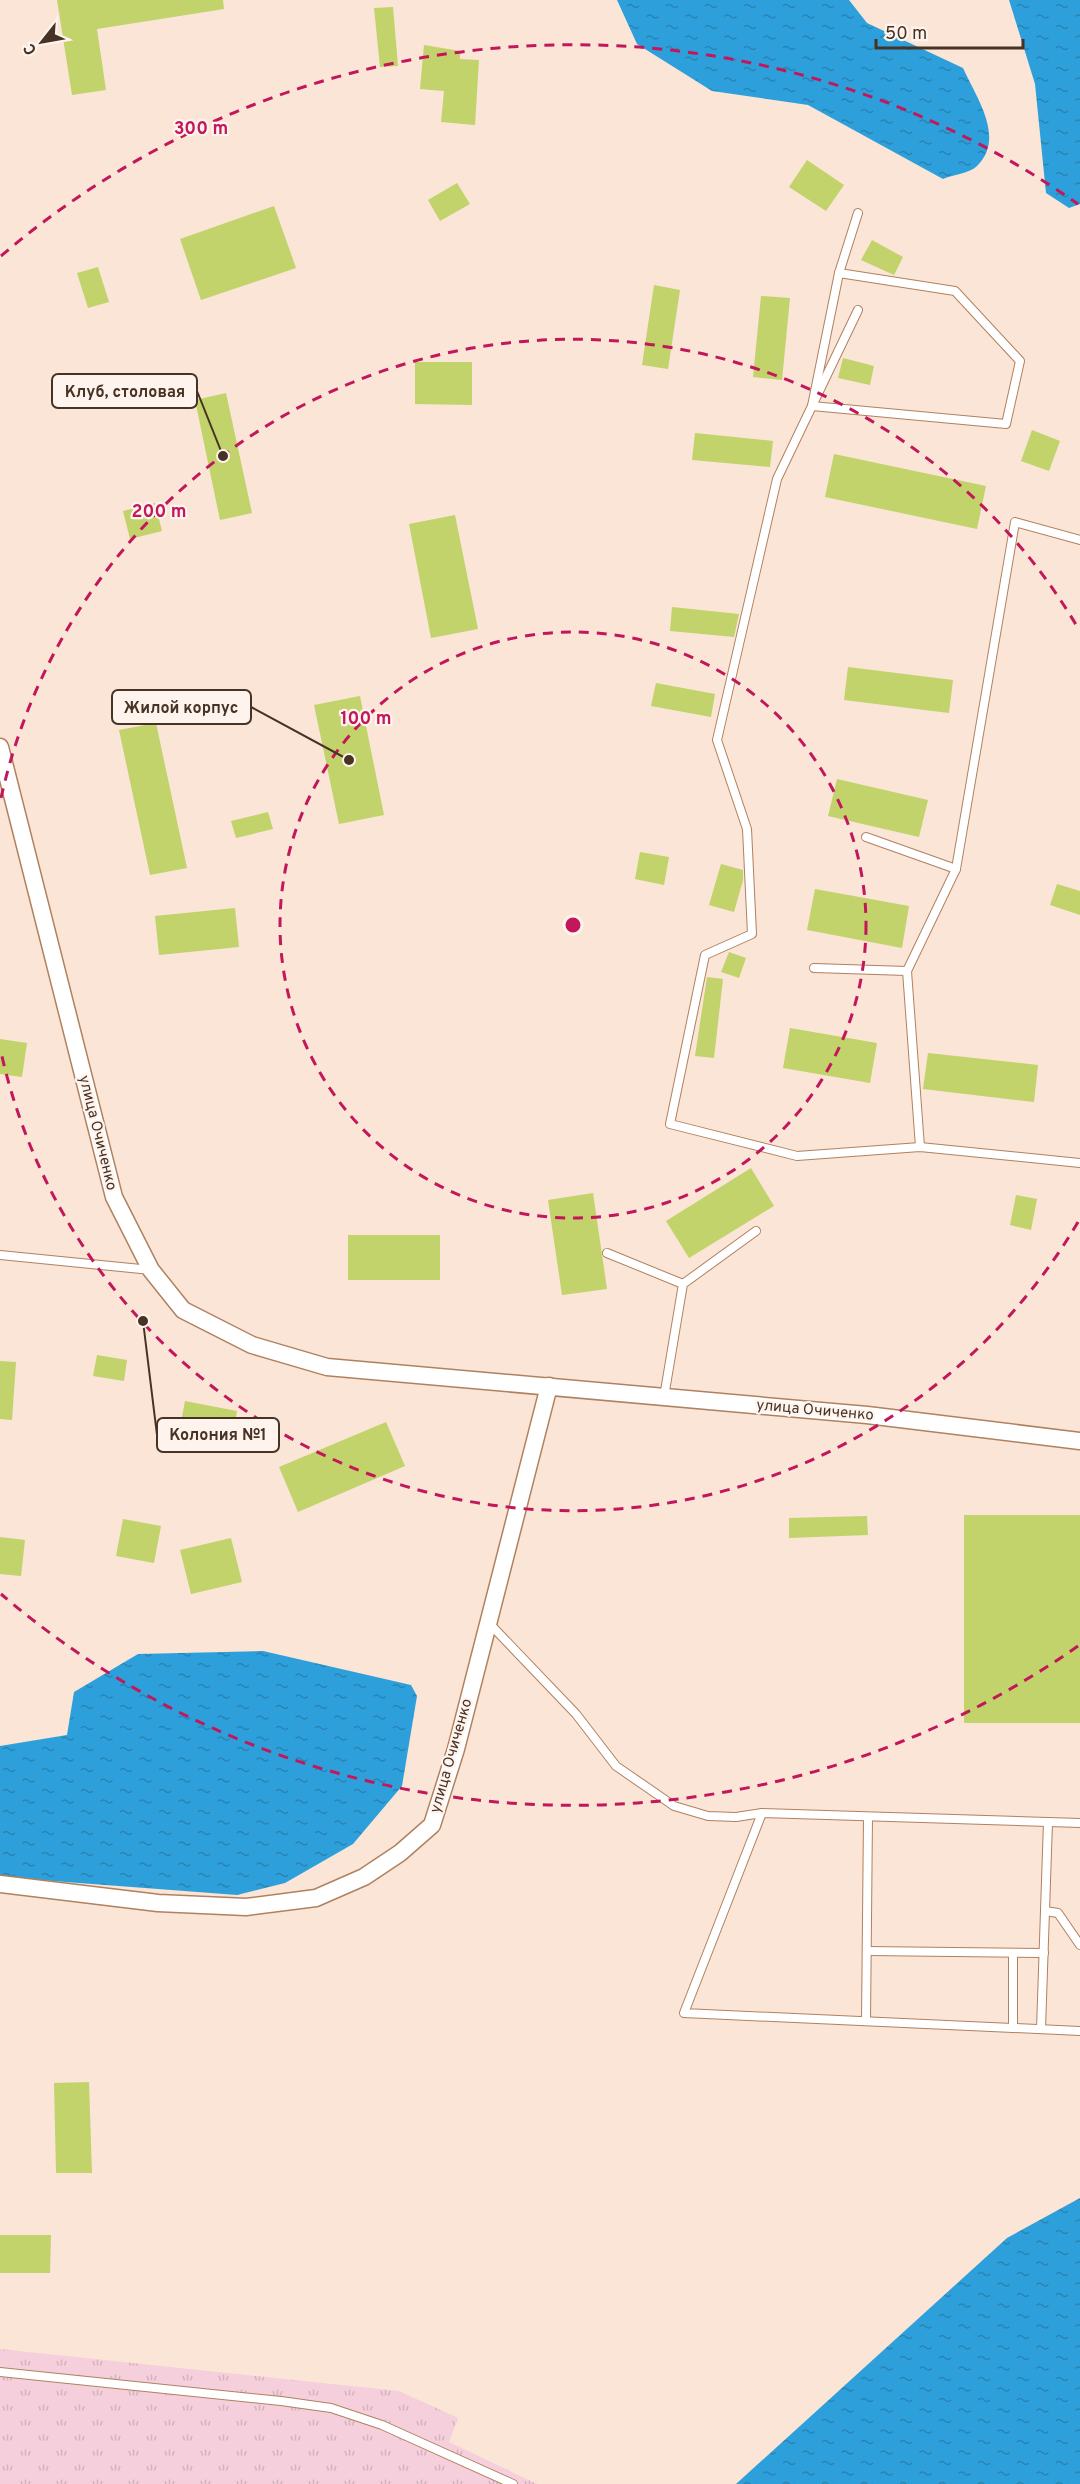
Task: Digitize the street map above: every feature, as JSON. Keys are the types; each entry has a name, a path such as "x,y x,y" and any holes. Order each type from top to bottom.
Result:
{"street":[{"name":"улица Очиченко","path":"0,747 114,1197 151,1270 183,1310 252,1345 327,1367 867,1415 1080,1441"},
{"name":"улица Очиченко","path":"0,1884 158,1903 246,1907 316,1898 364,1877 400,1853 432,1824 456,1749 549,1386"}],"lane":[{"path":"812,406 839,273 858,213"},
{"path":"812,406 1006,424 1020,361 955,291 839,273"},
{"path":"858,310 777,479 717,740 747,829 752,934 705,955 670,1124 797,1156 920,1147 1080,1163"},
{"path":"920,1147 907,972 956,868 1015,522 1080,540"},
{"path":"866,837 956,868"},
{"path":"814,968 907,972"},
{"path":"664,1397 683,1284 756,1231"},
{"path":"607,1252 683,1284"},
{"path":"0,1255 151,1270"},
{"path":"488,1622 576,1714 616,1766 674,1806 708,1816 736,1817 762,1813 1080,1823"},
{"path":"762,1813 684,2013 1080,2031"},
{"path":"866,2021 868,1817"},
{"path":"1041,2029 1048,1822"},
{"path":"1045,1911 1058,1913 1080,1945"},
{"path":"867,1952 1044,1953"},
{"path":"1013,1953 1013,2028"},
{"path":"0,2372 331,2408 382,2425 513,2484"}],"green space":[{"path":"0,2349 399,2391 458,2418 449,2442 537,2484 0,2484"}],"water":[{"path":"617,0 849,0 867,23 963,68 986,117 989,143 985,155 974,168 943,179 808,105 712,91 637,44"},
{"path":"1009,0 1080,0 1080,204 1069,208 1046,193 1035,84"},
{"path":"263,1651 411,1685 417,1696 402,1786 353,1844 285,1883 237,1895 0,1877 0,1746 67,1735 74,1692 138,1654"},
{"path":"1080,2198 1080,2484 736,2484 1007,2238"}],"building":[{"path":"57,0 223,0 224,9 97,29 106,90 72,95"},
{"path":"393,7 398,66 380,67 374,8"},
{"path":"424,45 460,51 460,59 479,60 475,125 441,122 444,91 420,89"},
{"path":"807,160 844,185 826,211 789,187"},
{"path":"457,183 470,204 440,221 428,200"},
{"path":"274,206 296,268 201,300 180,239"},
{"path":"872,240 903,257 894,275 861,260"},
{"path":"98,267 109,302 88,308 77,273"},
{"path":"654,285 680,290 668,369 642,365"},
{"path":"761,296 790,298 782,380 753,377"},
{"path":"843,358 874,366 870,385 838,378"},
{"path":"415,362 472,362 472,405 415,404"},
{"path":"226,393 252,513 220,520 195,400"},
{"path":"1032,430 1060,441 1049,471 1021,461"},
{"path":"695,433 773,441 770,467 692,460"},
{"path":"834,454 986,486 977,529 825,497"},
{"path":"155,503 162,531 130,539 123,511"},
{"path":"455,515 478,629 431,638 409,524"},
{"path":"672,607 739,614 734,637 670,631"},
{"path":"848,667 953,680 949,713 844,700"},
{"path":"656,683 715,694 711,717 651,706"},
{"path":"360,696 384,815 339,824 314,705"},
{"path":"156,723 187,868 150,875 119,730"},
{"path":"837,779 928,800 919,837 828,816"},
{"path":"268,812 273,829 236,838 231,821"},
{"path":"640,852 669,857 664,885 635,879"},
{"path":"721,864 743,870 743,880 734,912 709,905"},
{"path":"1057,884 1080,891 1080,915 1050,905"},
{"path":"815,889 909,906 902,948 807,930"},
{"path":"235,908 239,947 159,955 155,916"},
{"path":"729,952 746,958 739,978 721,972"},
{"path":"707,977 723,979 714,1058 695,1056"},
{"path":"790,1028 877,1043 870,1083 783,1068"},
{"path":"0,1039 27,1043 22,1077 0,1074"},
{"path":"928,1053 1038,1065 1034,1102 923,1089"},
{"path":"751,1168 774,1206 689,1258 666,1221"},
{"path":"593,1193 607,1289 562,1295 548,1200"},
{"path":"1016,1195 1037,1199 1031,1230 1010,1225"},
{"path":"348,1235 440,1235 440,1280 348,1280"},
{"path":"97,1355 127,1360 124,1381 93,1376"},
{"path":"0,1361 16,1362 12,1420 0,1419"},
{"path":"185,1401 237,1411 229,1453 177,1443"},
{"path":"386,1422 405,1466 298,1512 279,1467"},
{"path":"964,1515 1080,1515 1080,1723 964,1723"},
{"path":"867,1516 868,1535 789,1538 789,1518"},
{"path":"123,1519 161,1526 154,1563 116,1556"},
{"path":"0,1537 25,1540 21,1576 0,1574"},
{"path":"231,1538 242,1582 191,1594 180,1550"},
{"path":"89,2082 92,2173 56,2173 54,2083"},
{"path":"0,2235 51,2235 50,2273 0,2273"}],"place":[{"name":"Клуб, столовая","path":"223,456"},
{"name":"Жилой корпус","path":"349,760"},
{"name":"Колония №1","path":"143,1321"}]}
